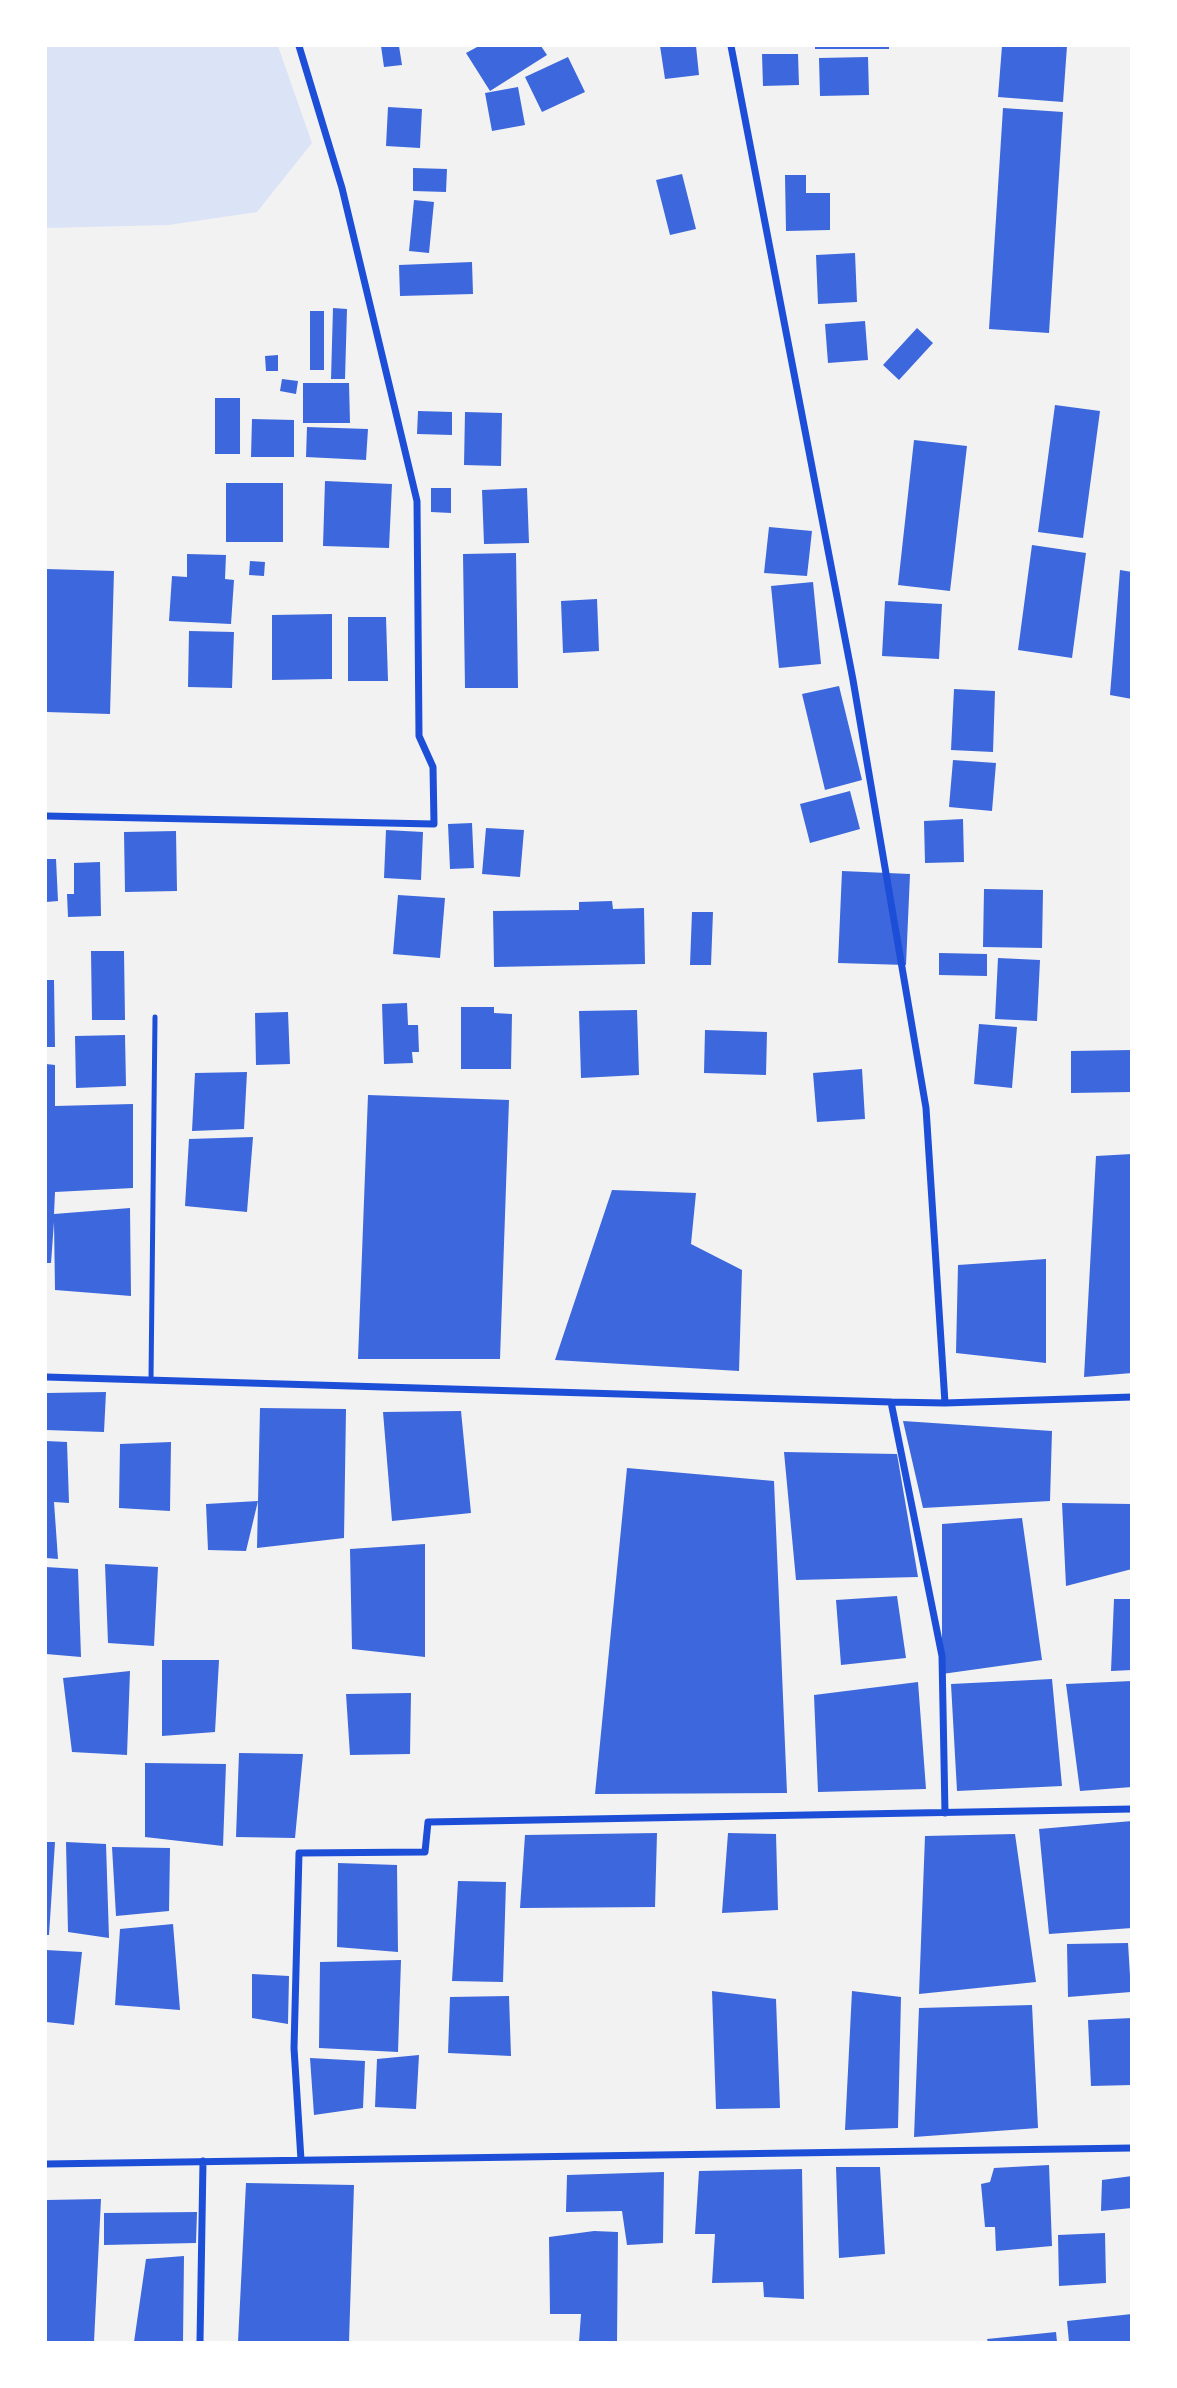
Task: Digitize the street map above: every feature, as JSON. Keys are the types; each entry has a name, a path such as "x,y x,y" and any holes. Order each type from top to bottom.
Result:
{"street":[{"path":"46,816 434,824 433,767 419,736 417,501 342,188 299,46"},
{"path":"731,46 853,680 926,1108 945,1403"},
{"path":"46,1377 533,1394 945,1403 1132,1396"},
{"path":"891,1402 942,1656 945,1813"},
{"path":"301,2160 294,2048 299,1853 425,1852 428,1822 1132,1809"},
{"path":"46,2164 1132,2148"},
{"path":"200,2343 203,2161"}],"lane":[{"path":"151,1380 155,1017"}],"shaded area":[{"path":"46,46 278,46 312,143 257,212 169,225 46,228"}],"building":[{"path":"381,46 399,46 402,65 384,67"},
{"path":"479,46 541,46 547,55 490,91 466,53"},
{"path":"660,46 696,46 699,75 665,79"},
{"path":"815,46 889,46 889,49 815,49"},
{"path":"1002,46 1067,46 1063,102 998,97"},
{"path":"762,54 798,54 799,85 763,86"},
{"path":"568,57 585,92 542,112 525,77"},
{"path":"868,57 869,95 820,96 819,58"},
{"path":"518,87 525,125 492,131 485,93"},
{"path":"388,107 422,109 420,148 386,146"},
{"path":"1003,108 1063,112 1049,333 989,329"},
{"path":"413,168 447,169 446,192 413,191"},
{"path":"682,174 696,229 670,235 656,180"},
{"path":"785,175 806,175 806,193 830,193 830,230 786,231"},
{"path":"414,200 434,202 429,253 409,251"},
{"path":"855,253 857,302 818,304 816,255"},
{"path":"472,262 473,294 400,296 399,265"},
{"path":"333,308 347,309 345,379 331,379"},
{"path":"310,311 324,311 324,370 310,370"},
{"path":"865,321 868,360 828,363 825,324"},
{"path":"917,328 933,343 899,380 883,365"},
{"path":"278,355 278,371 266,371 265,356"},
{"path":"282,379 298,381 296,394 280,391"},
{"path":"303,383 349,383 350,423 303,423"},
{"path":"215,398 240,398 240,454 215,454"},
{"path":"1055,405 1100,411 1083,538 1038,532"},
{"path":"418,411 452,412 452,435 417,434"},
{"path":"465,412 502,413 501,466 464,465"},
{"path":"252,419 294,420 294,457 251,457"},
{"path":"307,427 368,429 366,460 306,457"},
{"path":"914,440 967,446 950,591 898,585"},
{"path":"325,481 392,484 389,548 323,546"},
{"path":"226,483 283,483 283,542 226,542"},
{"path":"431,488 451,488 451,513 431,512"},
{"path":"527,488 529,543 484,544 482,490"},
{"path":"769,527 812,531 807,576 764,573"},
{"path":"1032,545 1086,553 1072,658 1018,650"},
{"path":"516,553 518,688 465,688 463,554"},
{"path":"187,554 226,555 225,579 234,580 231,624 169,621 172,576 187,577"},
{"path":"250,561 265,562 264,576 249,575"},
{"path":"46,569 114,571 110,714 46,712"},
{"path":"1120,570 1132,572 1132,699 1110,695"},
{"path":"813,582 821,664 779,668 771,586"},
{"path":"597,599 599,651 563,653 561,601"},
{"path":"885,601 942,604 939,659 882,656"},
{"path":"332,614 332,679 272,680 272,615"},
{"path":"348,617 386,617 388,681 348,681"},
{"path":"189,631 234,632 232,688 188,687"},
{"path":"839,686 862,780 825,790 802,694"},
{"path":"954,689 995,691 993,752 951,750"},
{"path":"953,760 996,763 992,811 949,807"},
{"path":"850,791 860,829 810,843 800,804"},
{"path":"963,819 964,862 925,863 924,821"},
{"path":"472,823 474,868 450,869 448,824"},
{"path":"486,828 524,830 520,877 482,874"},
{"path":"386,830 423,832 421,880 384,878"},
{"path":"176,831 177,891 125,892 124,832"},
{"path":"46,859 56,859 58,901 46,902"},
{"path":"100,862 101,916 68,917 67,894 74,894 74,863"},
{"path":"842,871 910,874 906,965 838,963"},
{"path":"984,889 1043,890 1042,948 983,947"},
{"path":"398,895 445,898 440,958 393,954"},
{"path":"612,901 613,909 644,908 645,964 494,967 493,911 579,910 579,902"},
{"path":"692,912 713,912 711,965 690,965"},
{"path":"91,951 124,951 125,1020 92,1020"},
{"path":"939,953 987,954 987,976 939,975"},
{"path":"998,958 1040,960 1037,1021 995,1019"},
{"path":"46,980 54,980 55,1047 46,1047"},
{"path":"407,1003 408,1025 418,1025 419,1052 412,1052 413,1063 384,1064 382,1004"},
{"path":"461,1007 494,1007 494,1013 512,1014 511,1069 461,1069"},
{"path":"637,1010 639,1075 581,1078 579,1011"},
{"path":"288,1012 290,1064 256,1065 255,1013"},
{"path":"979,1024 1017,1027 1012,1088 974,1084"},
{"path":"705,1030 767,1032 766,1075 704,1073"},
{"path":"125,1035 126,1086 76,1088 75,1036"},
{"path":"1132,1050 1132,1092 1071,1093 1071,1051"},
{"path":"46,1064 55,1065 55,1106 133,1104 133,1188 55,1192 54,1214 130,1208 131,1296 55,1290 54,1222 51,1263 46,1263"},
{"path":"862,1069 865,1119 817,1122 813,1073"},
{"path":"247,1072 244,1129 192,1131 195,1073"},
{"path":"368,1095 509,1100 500,1359 358,1359"},
{"path":"253,1137 247,1212 185,1206 189,1139"},
{"path":"1132,1154 1132,1373 1084,1377 1096,1156"},
{"path":"612,1190 696,1193 691,1244 742,1270 739,1371 555,1360"},
{"path":"1046,1259 1046,1363 956,1353 958,1265"},
{"path":"106,1392 104,1432 46,1430 47,1393"},
{"path":"260,1408 346,1409 344,1538 257,1548"},
{"path":"461,1411 471,1513 392,1521 383,1412"},
{"path":"903,1421 1052,1431 1050,1501 923,1508"},
{"path":"46,1441 67,1442 69,1503 54,1502 58,1559 46,1558"},
{"path":"171,1442 170,1511 119,1508 120,1444"},
{"path":"784,1452 897,1454 918,1577 796,1580"},
{"path":"627,1468 774,1481 787,1793 595,1794"},
{"path":"258,1501 246,1551 208,1550 206,1504"},
{"path":"1062,1503 1132,1504 1132,1569 1066,1586"},
{"path":"1022,1518 1042,1660 942,1674 942,1524"},
{"path":"425,1544 425,1657 352,1649 350,1549"},
{"path":"105,1564 158,1567 154,1646 108,1643"},
{"path":"46,1567 78,1569 81,1657 46,1654"},
{"path":"897,1596 906,1658 841,1665 836,1600"},
{"path":"1114,1599 1132,1599 1132,1670 1111,1671"},
{"path":"162,1660 219,1660 215,1732 162,1736"},
{"path":"130,1671 127,1755 72,1752 63,1678"},
{"path":"1052,1679 1062,1786 957,1791 951,1684"},
{"path":"1132,1681 1132,1787 1080,1791 1066,1684"},
{"path":"918,1682 926,1789 818,1792 814,1695"},
{"path":"411,1693 410,1754 350,1755 346,1694"},
{"path":"239,1753 303,1754 295,1838 236,1837"},
{"path":"145,1763 226,1764 223,1846 145,1837"},
{"path":"1132,1821 1132,1928 1049,1934 1039,1829"},
{"path":"657,1833 655,1907 520,1908 525,1835"},
{"path":"728,1833 776,1834 778,1910 722,1913"},
{"path":"1015,1834 1036,1982 919,1994 925,1836"},
{"path":"46,1842 55,1842 49,1935 46,1935"},
{"path":"66,1842 106,1844 109,1938 68,1932"},
{"path":"112,1847 170,1848 169,1911 116,1916"},
{"path":"338,1863 397,1865 398,1952 337,1947"},
{"path":"458,1881 506,1882 503,1982 452,1981"},
{"path":"173,1924 180,2010 115,2005 120,1929"},
{"path":"1128,1943 1131,1992 1068,1997 1067,1944"},
{"path":"46,1950 82,1952 74,2025 46,2022"},
{"path":"401,1960 398,2052 319,2048 320,1962"},
{"path":"252,1974 289,1976 288,2024 252,2018"},
{"path":"712,1991 776,1999 780,2108 716,2109"},
{"path":"852,1991 901,1997 898,2128 845,2130"},
{"path":"509,1996 511,2056 448,2053 450,1997"},
{"path":"1032,2005 1038,2128 914,2137 919,2008"},
{"path":"1132,2018 1132,2085 1091,2086 1088,2020"},
{"path":"419,2055 416,2109 375,2107 377,2059"},
{"path":"310,2058 365,2061 363,2108 314,2115"},
{"path":"1049,2165 1052,2246 996,2251 995,2227 985,2227 981,2184 990,2182 994,2168"},
{"path":"836,2167 880,2167 885,2254 839,2258"},
{"path":"802,2169 804,2299 764,2297 763,2282 712,2283 715,2234 695,2234 699,2171"},
{"path":"664,2172 663,2243 627,2245 622,2211 566,2212 567,2175"},
{"path":"1132,2176 1132,2208 1101,2211 1102,2180"},
{"path":"246,2183 354,2185 349,2342 238,2342"},
{"path":"101,2199 94,2342 47,2342 47,2200"},
{"path":"197,2212 196,2243 104,2245 104,2213"},
{"path":"594,2231 618,2232 617,2342 579,2342 581,2314 550,2314 549,2237"},
{"path":"1105,2233 1106,2283 1059,2286 1058,2235"},
{"path":"184,2256 183,2342 134,2342 146,2259"},
{"path":"1132,2314 1132,2342 1069,2342 1067,2321"},
{"path":"1056,2332 1057,2342 988,2342 987,2339"}]}
